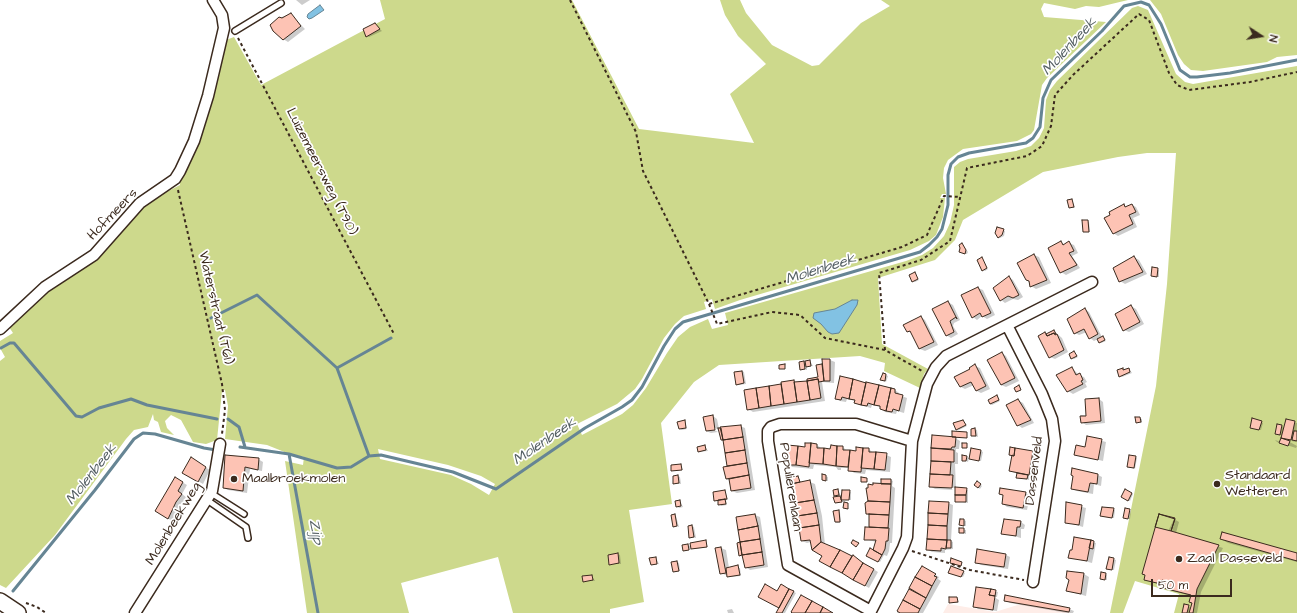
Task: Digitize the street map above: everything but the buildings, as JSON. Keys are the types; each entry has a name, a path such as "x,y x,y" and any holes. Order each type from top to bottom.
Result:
{"main road":[{"path":"0,601 18,613"}],"street":[{"name":"Hofmeers","path":"0,329 45,287 94,255 140,203 175,179 194,141 208,96 224,28 222,15 213,0"},
{"path":"912,440 927,384 936,367 946,356 1092,282"},
{"name":"Dassenveld","path":"1007,325 1042,394 1052,419 1055,441 1033,582"},
{"name":"Populierenlaan","path":"780,424 856,424 912,440 907,537 903,548 870,612 788,565 768,431 771,427 780,424"},
{"name":"Molenbeekweg","path":"135,613 209,496 220,444"}],"lane":[{"path":"235,31 281,3"},
{"path":"209,496 244,514"},
{"path":"209,496 246,527 248,538"}],"path":[{"path":"570,0 636,132 643,171 709,304 717,324 772,312 800,315 825,338 885,350 931,376"},
{"path":"885,350 880,273 921,260 950,241 967,168 1027,156 1042,146 1051,126 1055,95 1072,75 1139,14 1149,20 1169,73 1178,85 1189,90 1250,82 1297,72"},
{"name":"Luizemeersweg (T90)","path":"235,31 394,334"},
{"name":"Waterstraat (T61)","path":"175,179 222,384 225,410 220,444"},
{"path":"709,304 902,247 927,235 944,196 960,197"},
{"path":"903,548 970,570 1033,582"}],"shaded area":[{"path":"1024,603 1072,613 943,613 948,604 995,612"}],"green space":[{"path":"380,0 572,0 639,129 754,143 730,94 766,64 738,36 725,15 720,0 740,0 746,13 772,45 812,66 819,65 861,23 890,6 881,0 1128,0 1099,7 1086,6 1075,9 1044,3 1041,9 1044,17 1106,22 1047,78 1042,85 1034,130 1031,134 1017,141 963,149 948,160 944,168 943,178 946,194 942,194 940,198 945,198 943,217 936,235 929,241 910,250 740,300 715,309 712,299 704,302 706,309 684,316 675,324 664,338 635,389 617,404 577,424 582,435 622,414 633,405 646,388 678,337 690,327 708,319 712,329 728,325 725,313 906,261 922,255 933,248 944,236 950,223 954,205 954,167 960,162 968,159 1016,151 1031,146 1039,138 1044,128 1046,100 1050,90 1057,81 1132,8 1138,6 1148,10 1176,74 1185,82 1193,84 1297,66 1297,613 1174,613 1179,594 1135,581 1123,613 1110,613 1156,386 1167,284 1176,153 1147,153 1118,157 1043,172 963,220 955,240 935,260 878,278 882,344 928,369 924,374 920,388 884,371 885,363 860,356 719,365 694,382 661,423 672,504 629,510 644,602 610,609 610,613 513,613 498,557 401,583 409,613 307,613 285,461 303,465 304,457 287,453 267,445 225,439 228,406 225,390 222,391 217,440 206,444 193,442 181,420 171,415 165,421 167,428 174,435 161,432 158,422 154,420 153,414 148,427 134,430 126,439 55,535 6,588 0,585 0,361 5,357 0,348 0,341 13,333 9,327 52,285 149,201 180,185 180,181 194,150 226,40 234,37 261,85 385,19","holes":["378,449 448,465 481,476 495,484 489,495 471,484 451,475 380,459"]},
{"path":"1150,0 1297,0 1297,55 1277,57 1267,62 1203,71 1191,70 1184,64 1178,55 1161,14"}],"water":[{"path":"320,5 324,10 309,19 307,17 308,14"},
{"path":"852,300 858,300 857,305 839,333 832,334 828,332 813,318 814,313 835,309"}],"waterway":[{"name":"Molenbeek","path":"240,447 289,454 337,468 351,467 369,456 381,455 453,472 496,489 585,428 632,400 642,387 675,329 683,322 920,252 937,237 942,229 948,205 948,175 951,164 958,157 969,153 1026,143 1033,138 1040,127 1043,98 1051,80 1102,31 1124,6 1141,2 1149,5 1161,24 1180,70 1190,77 1230,73 1297,60"},
{"path":"211,318 257,295 337,368 391,338"},
{"path":"1,348 10,343 14,343 76,416 82,417 99,408 131,399 147,405 217,419"},
{"path":"337,368 369,456"},
{"path":"228,419 239,427 245,447"},
{"name":"Molenbeek","path":"13,591 95,490 134,439 143,433 155,434 216,450"},
{"name":"Zijp","path":"289,454 318,613"}],"place":[{"name":"Maalbroekmolen","path":"234,479"},
{"name":"Standaard Wetteren","path":"1217,484"},
{"name":"Zaal Dasseveld","path":"1179,559"}]}
